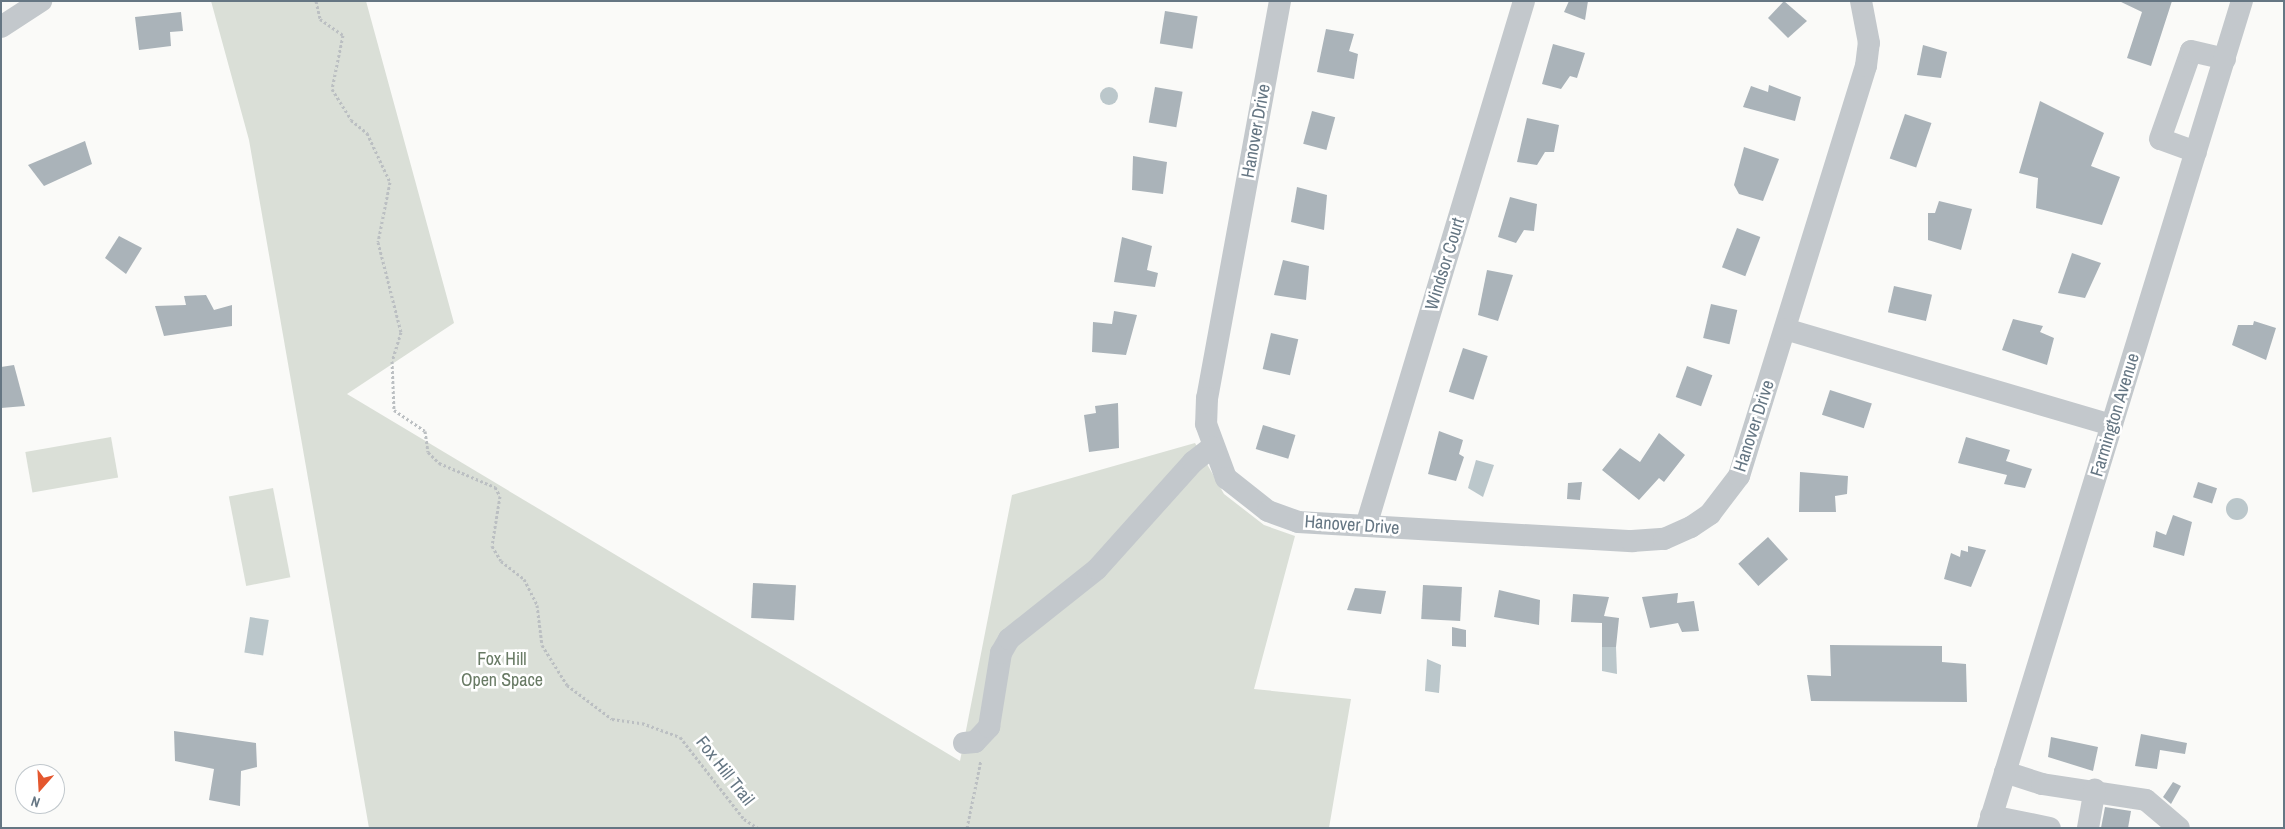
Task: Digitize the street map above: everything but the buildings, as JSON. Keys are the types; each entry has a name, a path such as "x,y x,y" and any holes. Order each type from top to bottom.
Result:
{"street":[{"path":"1,27 40,1"},
{"name":"Hanover Drive","path":"1280,1 1207,398 1206,424 1212,447 1226,478 1268,511 1298,522 1632,541 1664,539 1691,527 1710,514 1739,476 1866,66 1869,43 1861,1"},
{"name":"Windsor Court","path":"1366,526 1524,1"},
{"name":"Farmington Avenue","path":"1989,822 2242,1"},
{"path":"2196,152 2160,140 2191,51 2225,59"},
{"path":"1785,329 2112,425"},
{"path":"964,744 975,742 989,728 1001,653 1009,640 1097,570 1193,462 1212,447"},
{"path":"2005,772 2042,784 2095,790 2146,800 2179,828"},
{"path":"2088,828 2095,790"},
{"path":"1989,822 2050,828"}],"path":[{"name":"Fox Hill Trail","path":"316,1 320,19 342,35 332,89 351,120 367,133 390,182 378,242 401,332 392,361 394,410 425,431 428,452 439,463 496,487 500,496 492,546 501,560 524,579 537,605 542,645 567,684 612,719 642,723 680,737 744,819 758,828"},
{"path":"967,828 989,728"},
{"path":"877,828 894,828"}],"green space":[{"name":"Fox Hill Open Space","path":"211,1 366,1 454,323 347,394 960,761 1012,495 1195,443 1224,494 1264,525 1295,536 1254,689 1351,699 1329,828 369,828 249,140"},
{"path":"111,437 118,477 32,492 25,452"},
{"path":"273,488 290,577 246,586 229,497"}],"shaded area":[{"path":"1105,87 1113,87 1118,92 1116,103 1105,105 1100,100 1100,92"},
{"path":"1476,460 1494,465 1483,497 1468,488"},
{"path":"2237,498 2245,501 2248,509 2245,517 2237,520 2229,517 2226,509 2229,501"},
{"path":"250,617 269,620 263,656 244,653"},
{"path":"1602,647 1616,647 1617,674 1602,671"},
{"path":"1427,659 1441,665 1439,693 1425,691"}]}
